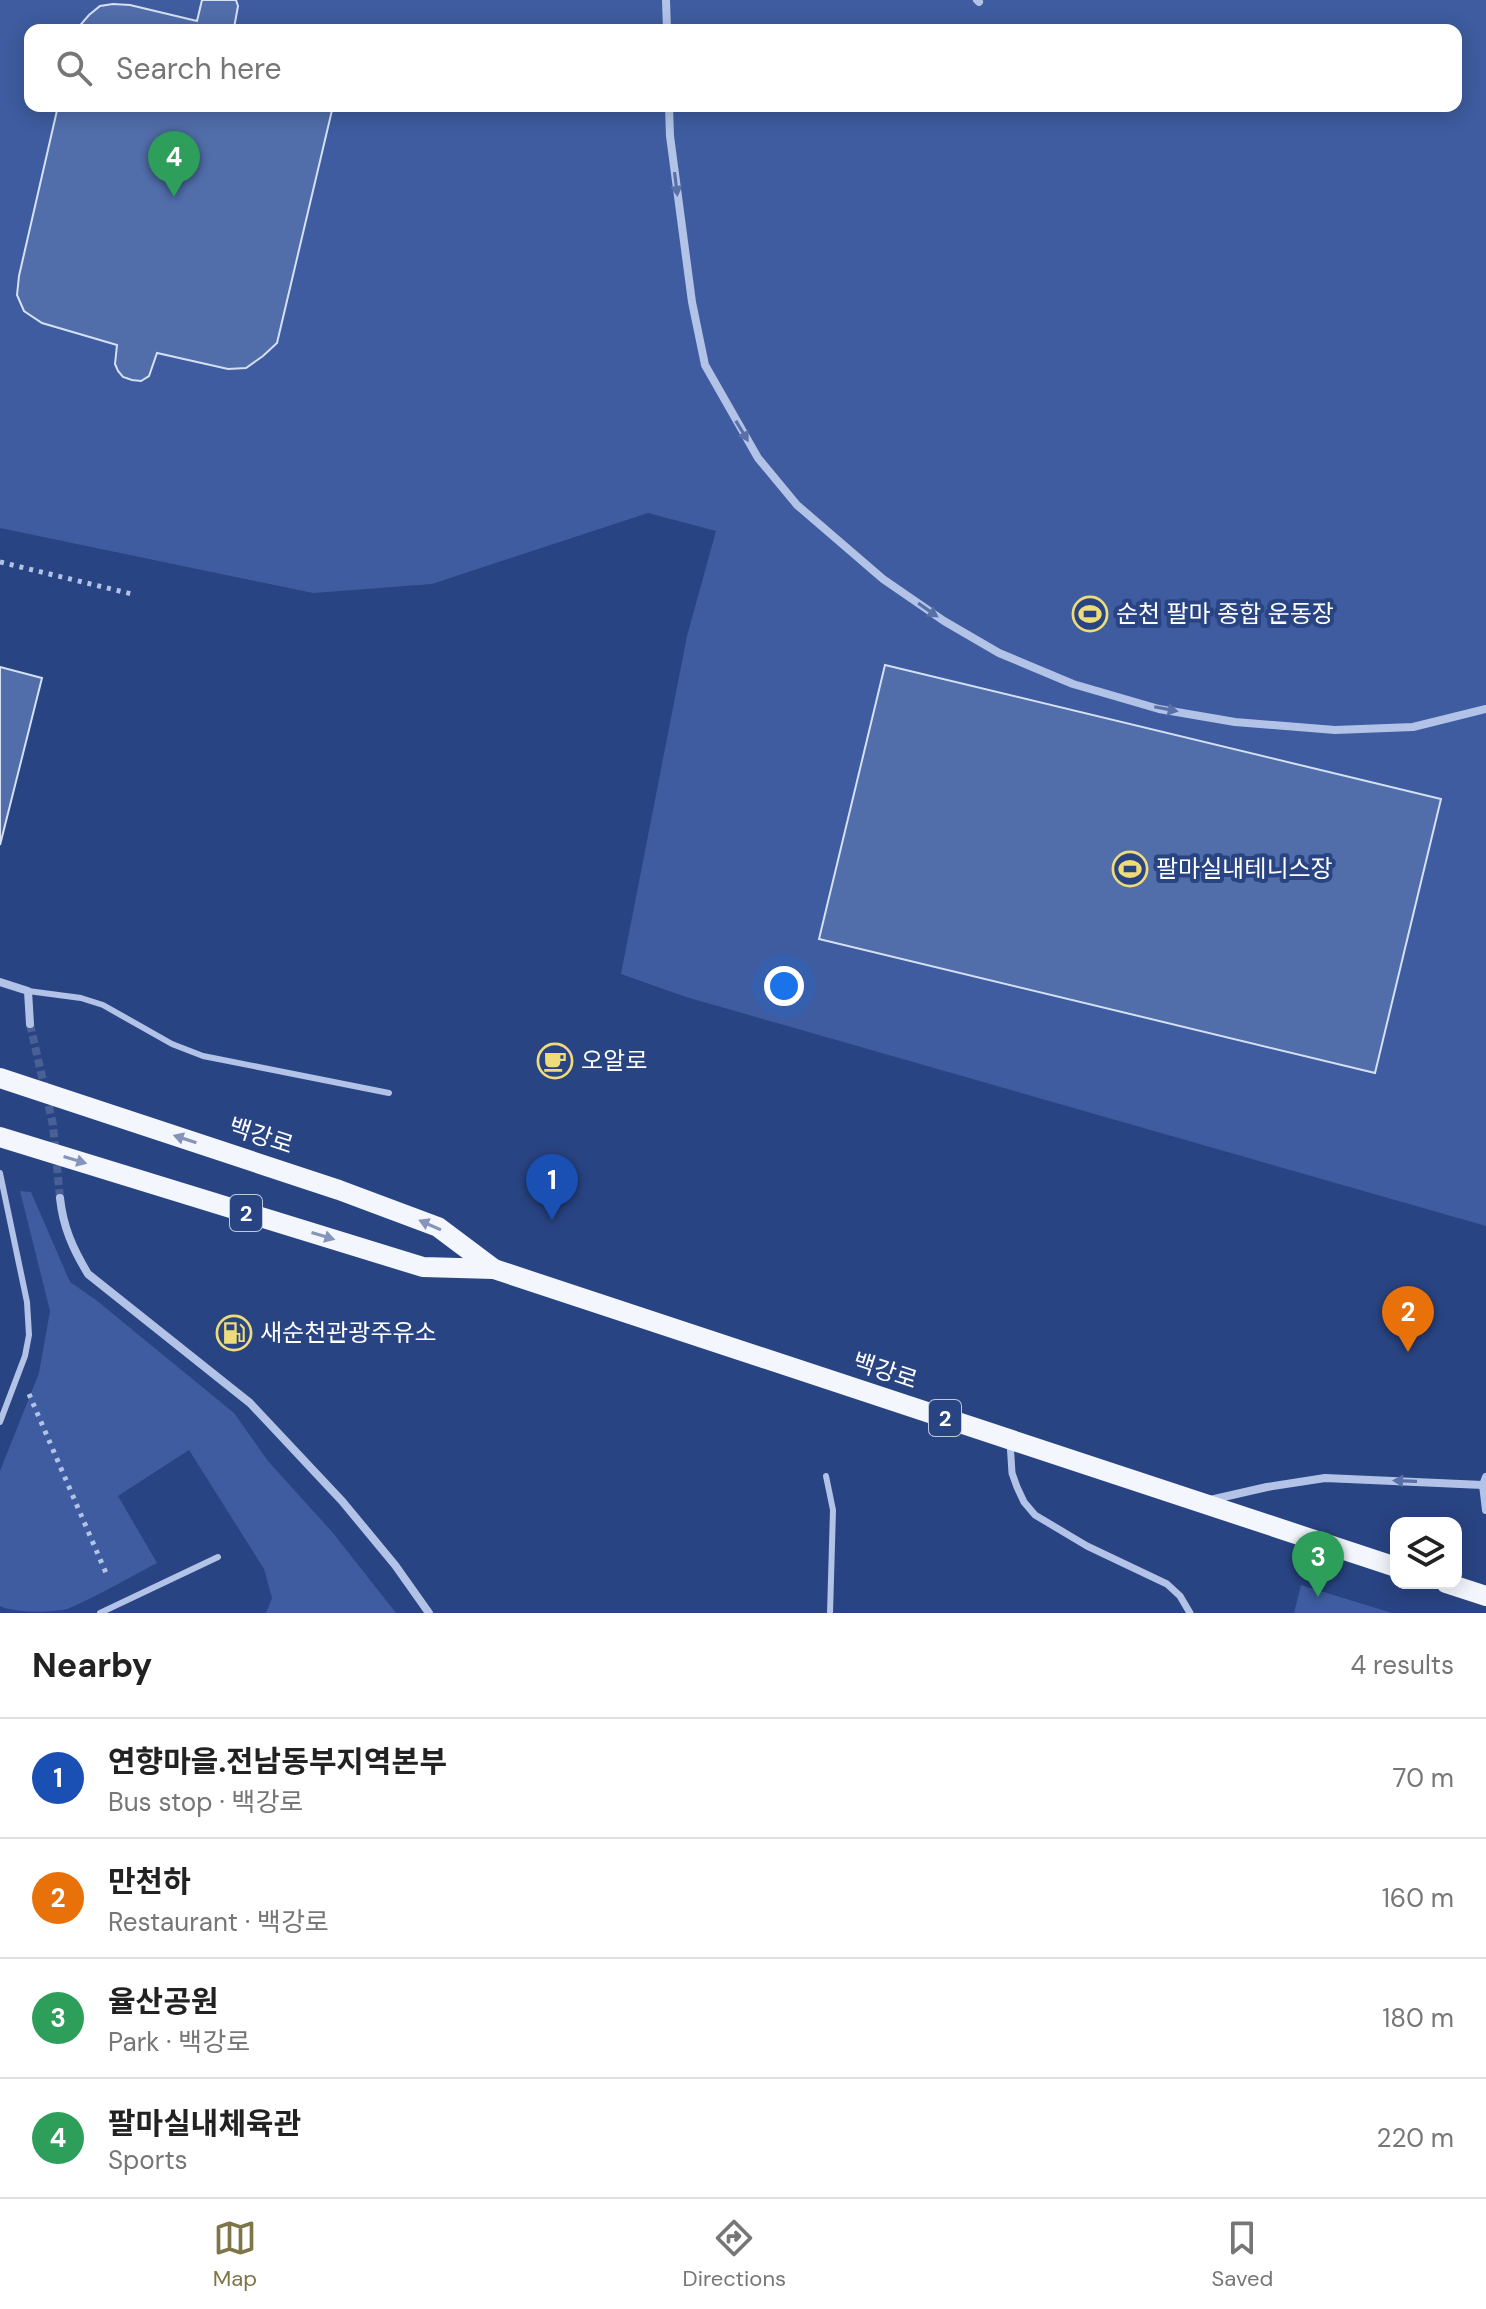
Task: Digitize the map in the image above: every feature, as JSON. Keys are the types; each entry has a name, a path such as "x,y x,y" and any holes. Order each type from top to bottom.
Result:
{"main road":[{"name":"백강로","path":"0,1078 339,1190 438,1227 494,1269"},
{"name":"백강로","path":"0,1137 423,1267 494,1269 1390,1565"},
{"path":"1462,1588 1486,1596"}],"street":[{"path":"666,0 667,24"},
{"path":"669,112 692,302 705,365 758,458 797,505 883,579 944,621 999,653 1073,684 1159,709 1235,722 1335,730 1413,727 1486,709"},
{"path":"0,982 28,991 30,1024"},
{"path":"60,1198 62,1221 88,1274 250,1403 342,1501 395,1565 429,1613"},
{"path":"1010,1439 1012,1473 1024,1502 1035,1515 1087,1546 1167,1584 1180,1596 1190,1613"},
{"path":"1200,1502 1325,1478 1484,1481 1486,1510"}],"lane":[{"path":"28,991 81,998 103,1005 172,1044 203,1056 389,1093"},
{"path":"0,1173 27,1302 29,1335 0,1422"},
{"path":"826,1476 833,1510 830,1613"},
{"path":"100,1613 218,1557"}],"path":[{"path":"0,562 132,594"},
{"path":"18,1374 106,1573"}],"shaded area":[{"name":"순천 팔마 종합 운동장","path":"0,0 1486,0 1486,1226 686,997 621,974 687,636 716,531 648,513 432,584 313,593 0,528"},
{"path":"20,1191 31,1192 70,1282 234,1413 268,1461 333,1533 396,1613 266,1613 272,1598 264,1569 189,1450 118,1496 157,1563 67,1609 33,1612 0,1606 0,1471 39,1373 50,1311"},
{"path":"1301,1585 1392,1613 1294,1613"}],"building":[{"path":"202,0 236,0 235,24 81,24 100,6 113,4 197,21"},
{"path":"57,112 332,112 277,343 246,368 228,369 157,353 149,376 141,381 123,377 115,364 117,345 42,323 24,311 17,295"},
{"name":"팔마실내테니스장","path":"885,665 1441,799 1375,1073 819,939"},
{"path":"0,667 42,678 0,845"}],"tunnel":[{"path":"30,1024 53,1125 60,1198"}],"place":[{"name":"팔마실내체육관","path":"174,197"},
{"name":"순천 팔마 종합 운동장","path":"1090,614"},
{"name":"팔마실내테니스장","path":"1130,869"},
{"name":"오알로","path":"555,1061"},
{"name":"연향마을.전남동부지역본부","path":"552,1220"},
{"name":"새순천관광주유소","path":"234,1333"},
{"name":"만천하","path":"1408,1352"},
{"name":"율산공원","path":"1318,1597"}]}
